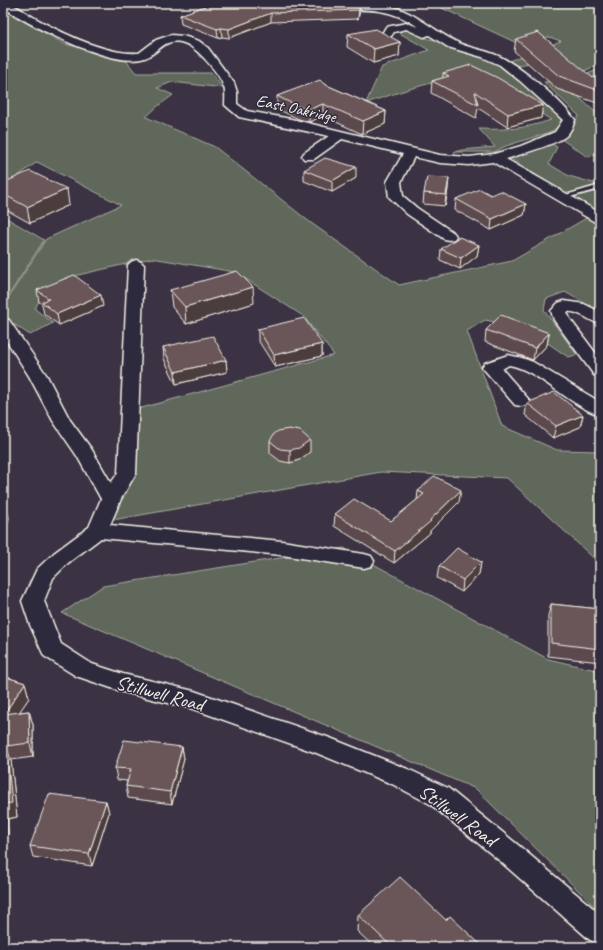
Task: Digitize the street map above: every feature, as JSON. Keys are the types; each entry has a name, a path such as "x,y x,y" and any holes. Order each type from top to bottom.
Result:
{"street":[{"name":"East Oakridge","path":"4,3 14,11 73,41 121,55 145,55 160,42 172,38 186,39 204,49 230,84 233,95 232,105 243,114 291,123 440,159 469,160 495,158 526,149 560,135 565,129 569,120 556,105 508,64 462,48 441,38"},
{"path":"306,3 308,5 319,7 336,8 369,6 396,11 424,24 441,38"},
{"path":"385,37 390,29 407,26 427,36 441,38"},
{"path":"309,156 339,134"},
{"path":"411,151 394,182 396,197 412,211 449,236"},
{"path":"495,158 600,219"},
{"name":"Stillwell Road","path":"136,265 127,473 111,499 97,531 61,558 44,574 33,601 52,650 84,670 122,683 194,700 322,745 402,777 439,796 509,853 600,931"},
{"path":"600,319 578,307 564,306 559,311 562,320 600,371"},
{"path":"3,323 38,376 62,420 85,454 111,499"},
{"path":"521,401 491,366 508,360 523,363 588,404 600,409"},
{"path":"97,531 282,548 364,561"}],"lane":[{"path":"562,198 600,187"}],"green space":[{"path":"410,3 431,3 416,5"},
{"path":"431,3 600,3 600,64 584,71 557,57 515,66 509,61 561,41 549,37 519,44"},
{"path":"3,10 65,44 124,58 136,73 211,73 223,88 172,82 157,88 173,95 146,117 215,147 311,223 399,285 512,261 590,216 600,228 600,312 565,292 546,299 544,310 577,355 568,357 526,328 485,320 467,331 502,426 557,450 600,451 600,564 507,478 381,472 113,520 130,470 138,409 334,355 303,316 235,272 152,258 65,278 41,296 35,309 53,323 30,335 3,317 3,306 46,239 121,205 37,162 3,187"},
{"path":"403,29 412,31 428,39 442,40 496,62 516,75 559,115 561,122 557,128 550,132 506,146 494,152 454,152 495,147 479,129 515,128 551,120 475,71 409,89 366,103 382,67 429,50 396,31"},
{"path":"600,69 600,81 571,90 595,112 600,111 600,153 588,157 558,137 565,134 579,116 544,82 572,80"},
{"path":"547,141 557,147 549,164 569,176 600,185 600,217 507,156"},
{"path":"3,216 44,240 3,304"},
{"path":"344,548 548,659 600,671 600,912 476,789 62,613 103,586"}],"building":[{"path":"213,3 360,3 359,10 271,13 229,29 217,29 180,15"},
{"path":"376,29 400,42 374,49 348,34"},
{"path":"538,32 593,78 600,75 600,91 559,76 516,39"},
{"path":"471,65 498,78 543,105 508,114 475,92 478,105 432,81 449,76 443,73"},
{"path":"320,80 324,84 386,111 363,121 323,104 310,109 299,107 277,96"},
{"path":"325,158 356,167 332,181 304,170"},
{"path":"30,171 67,189 27,207 3,194 3,183"},
{"path":"427,177 449,178 446,195 424,193"},
{"path":"480,189 491,195 501,191 526,204 492,219 456,199"},
{"path":"459,237 479,245 461,258 441,249"},
{"path":"237,271 253,287 185,307 170,290"},
{"path":"74,275 101,295 57,314 42,302 49,299 37,290"},
{"path":"501,315 549,333 535,348 486,330"},
{"path":"304,318 322,344 274,355 258,329"},
{"path":"213,336 226,360 175,372 163,347"},
{"path":"554,392 583,415 556,426 527,403"},
{"path":"289,429 300,431 310,440 299,448 290,450 280,449 270,441 274,434 278,431"},
{"path":"434,476 461,490 430,520 431,521 395,551 335,514 354,499 391,521 424,494 418,491"},
{"path":"457,548 481,562 463,580 439,566"},
{"path":"551,604 600,609 600,649 551,643"},
{"path":"3,676 25,683 4,714 29,711 30,743 6,746 12,803 3,804"},
{"path":"124,740 182,747 170,792 126,786 131,769 115,768"},
{"path":"49,794 106,801 89,854 30,846"},
{"path":"400,877 446,920 450,916 483,947 392,947 358,915"}]}
